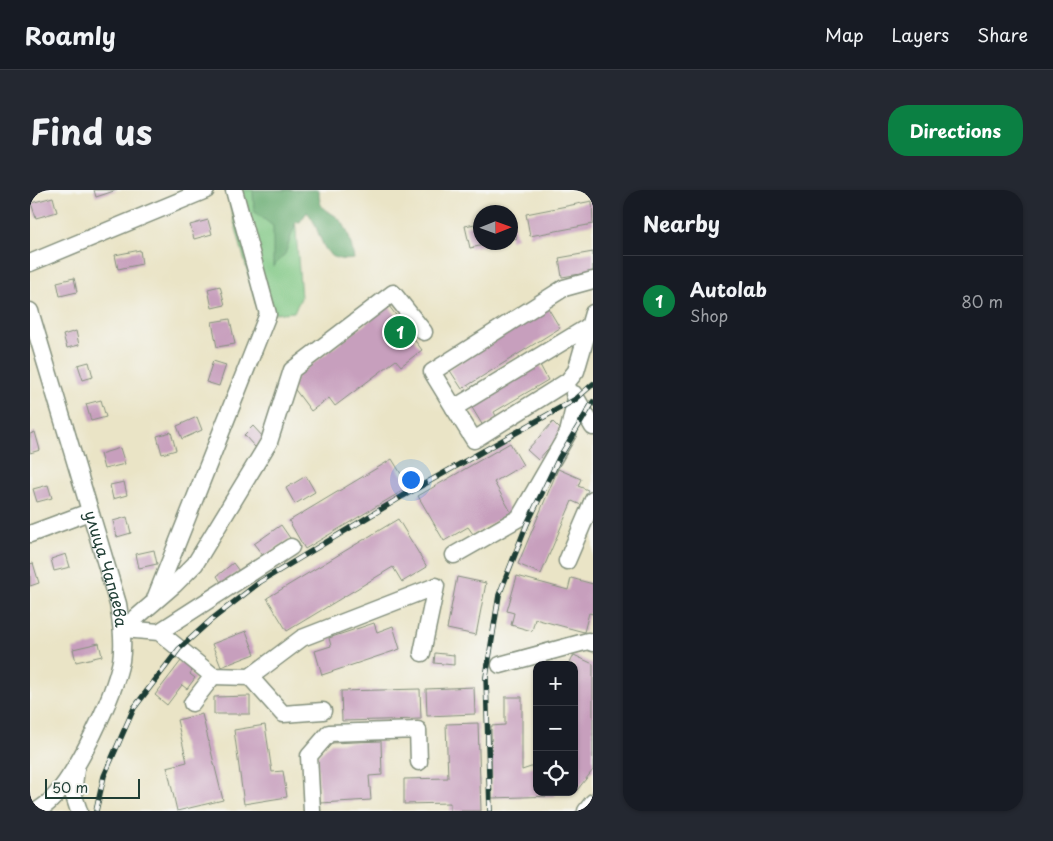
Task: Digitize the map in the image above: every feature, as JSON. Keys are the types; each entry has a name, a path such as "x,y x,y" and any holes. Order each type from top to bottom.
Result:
{"street":[{"path":"30,263 206,190"},
{"path":"154,602 268,314 234,190"},
{"path":"593,280 564,288 432,372 474,440 572,376 593,358"},
{"path":"122,629 195,564 269,442 292,370 393,293 424,332"},
{"name":"улица Чапаева","path":"30,311 118,604 122,629 121,661 113,685 80,758 52,799 37,811"},
{"path":"454,408 591,319"},
{"path":"591,319 572,376 576,398 593,427"},
{"path":"454,555 519,518 568,433 576,398"},
{"path":"567,560 593,500"},
{"path":"30,534 89,512"},
{"path":"159,632 291,548"},
{"path":"122,629 159,632 212,676 250,677 302,638 436,586 422,653"},
{"path":"500,665 588,641 593,643"},
{"path":"192,703 212,676"},
{"path":"250,677 283,714 323,712"},
{"path":"312,811 309,756 329,733 418,730 419,762"},
{"path":"78,811 73,786 80,758"},
{"path":"586,811 593,802"}],"green space":[{"path":"226,190 293,190 301,298 294,312 259,315"},
{"path":"253,190 319,190 319,198 325,210 341,221 346,229 354,259 333,257 327,252 307,212 300,222 296,222 285,254 273,267 273,226 254,211"}],"building":[{"path":"94,190 117,190 96,197"},
{"path":"53,197 57,212 36,218 31,203"},
{"path":"592,201 593,224 530,236 526,214"},
{"path":"208,220 212,234 194,239 190,225"},
{"path":"473,224 473,247 470,248 465,226"},
{"path":"140,250 142,264 118,269 115,255"},
{"path":"593,252 593,272 562,277 559,258"},
{"path":"74,278 77,292 60,296 57,282"},
{"path":"220,286 225,305 212,308 208,289"},
{"path":"389,306 422,350 401,366 396,360 335,406 329,398 311,411 293,387 298,375"},
{"path":"548,308 560,328 462,389 449,369"},
{"path":"230,319 235,344 217,347 212,322"},
{"path":"76,331 79,345 67,348 63,335"},
{"path":"213,361 226,365 219,386 206,382"},
{"path":"89,362 93,377 83,380 78,365"},
{"path":"540,365 548,380 494,412 497,418 483,426 471,406"},
{"path":"101,400 106,417 91,421 86,404"},
{"path":"197,417 202,430 182,439 177,426"},
{"path":"553,422 563,432 538,460 527,450"},
{"path":"253,426 264,438 255,447 244,435"},
{"path":"35,432 40,450 30,453 30,434"},
{"path":"171,432 176,450 162,454 157,436"},
{"path":"510,443 523,465 494,482 511,512 473,534 468,527 444,541 418,496"},
{"path":"120,448 125,464 104,469 100,454"},
{"path":"392,459 409,487 305,549 289,521"},
{"path":"558,469 581,479 578,486 588,490 581,505 572,501 541,574 518,564"},
{"path":"306,476 315,492 295,504 286,488"},
{"path":"124,482 127,495 113,499 110,485"},
{"path":"48,485 52,498 37,502 33,489"},
{"path":"127,517 131,533 117,537 113,521"},
{"path":"398,519 427,567 402,582 393,567 287,631 267,598"},
{"path":"281,525 290,538 264,557 254,544"},
{"path":"154,550 157,564 139,568 136,554"},
{"path":"66,554 70,567 54,571 51,559"},
{"path":"33,563 39,583 30,586 30,564"},
{"path":"233,563 239,571 222,584 217,576"},
{"path":"517,576 568,590 571,578 593,584 593,614 589,613 584,632 535,619 532,631 511,625 514,613 507,611"},
{"path":"457,577 486,583 476,635 447,629"},
{"path":"374,623 377,632 393,626 400,649 322,675 315,651 331,646 329,638"},
{"path":"246,631 255,654 221,667 212,644"},
{"path":"99,643 102,656 76,662 73,649"},
{"path":"435,653 454,655 454,665 434,663"},
{"path":"574,655 593,664 593,770 578,789 578,661 571,661"},
{"path":"181,661 193,669 190,674 195,678 187,689 182,685 167,705 155,695"},
{"path":"474,687 475,714 427,716 426,689"},
{"path":"420,689 421,719 342,721 341,691"},
{"path":"250,696 250,714 214,714 214,697"},
{"path":"505,697 522,697 522,770 533,766 533,796 554,796 492,798 491,726 505,725"},
{"path":"202,714 223,800 177,811 167,767 187,762 177,720"},
{"path":"478,723 481,811 450,811 450,803 404,804 404,779 448,778 446,724"},
{"path":"265,725 272,772 283,771 287,797 244,804 234,730"},
{"path":"381,741 382,775 369,776 371,800 320,803 317,756 331,743"}],"railway":[{"path":"96,811 104,776 134,708 179,649 211,620 260,582 403,496 576,399 593,384"},
{"path":"490,811 486,677 499,595 527,524 559,458 593,402"}],"place":[{"name":"Autolab","path":"400,332"}]}
